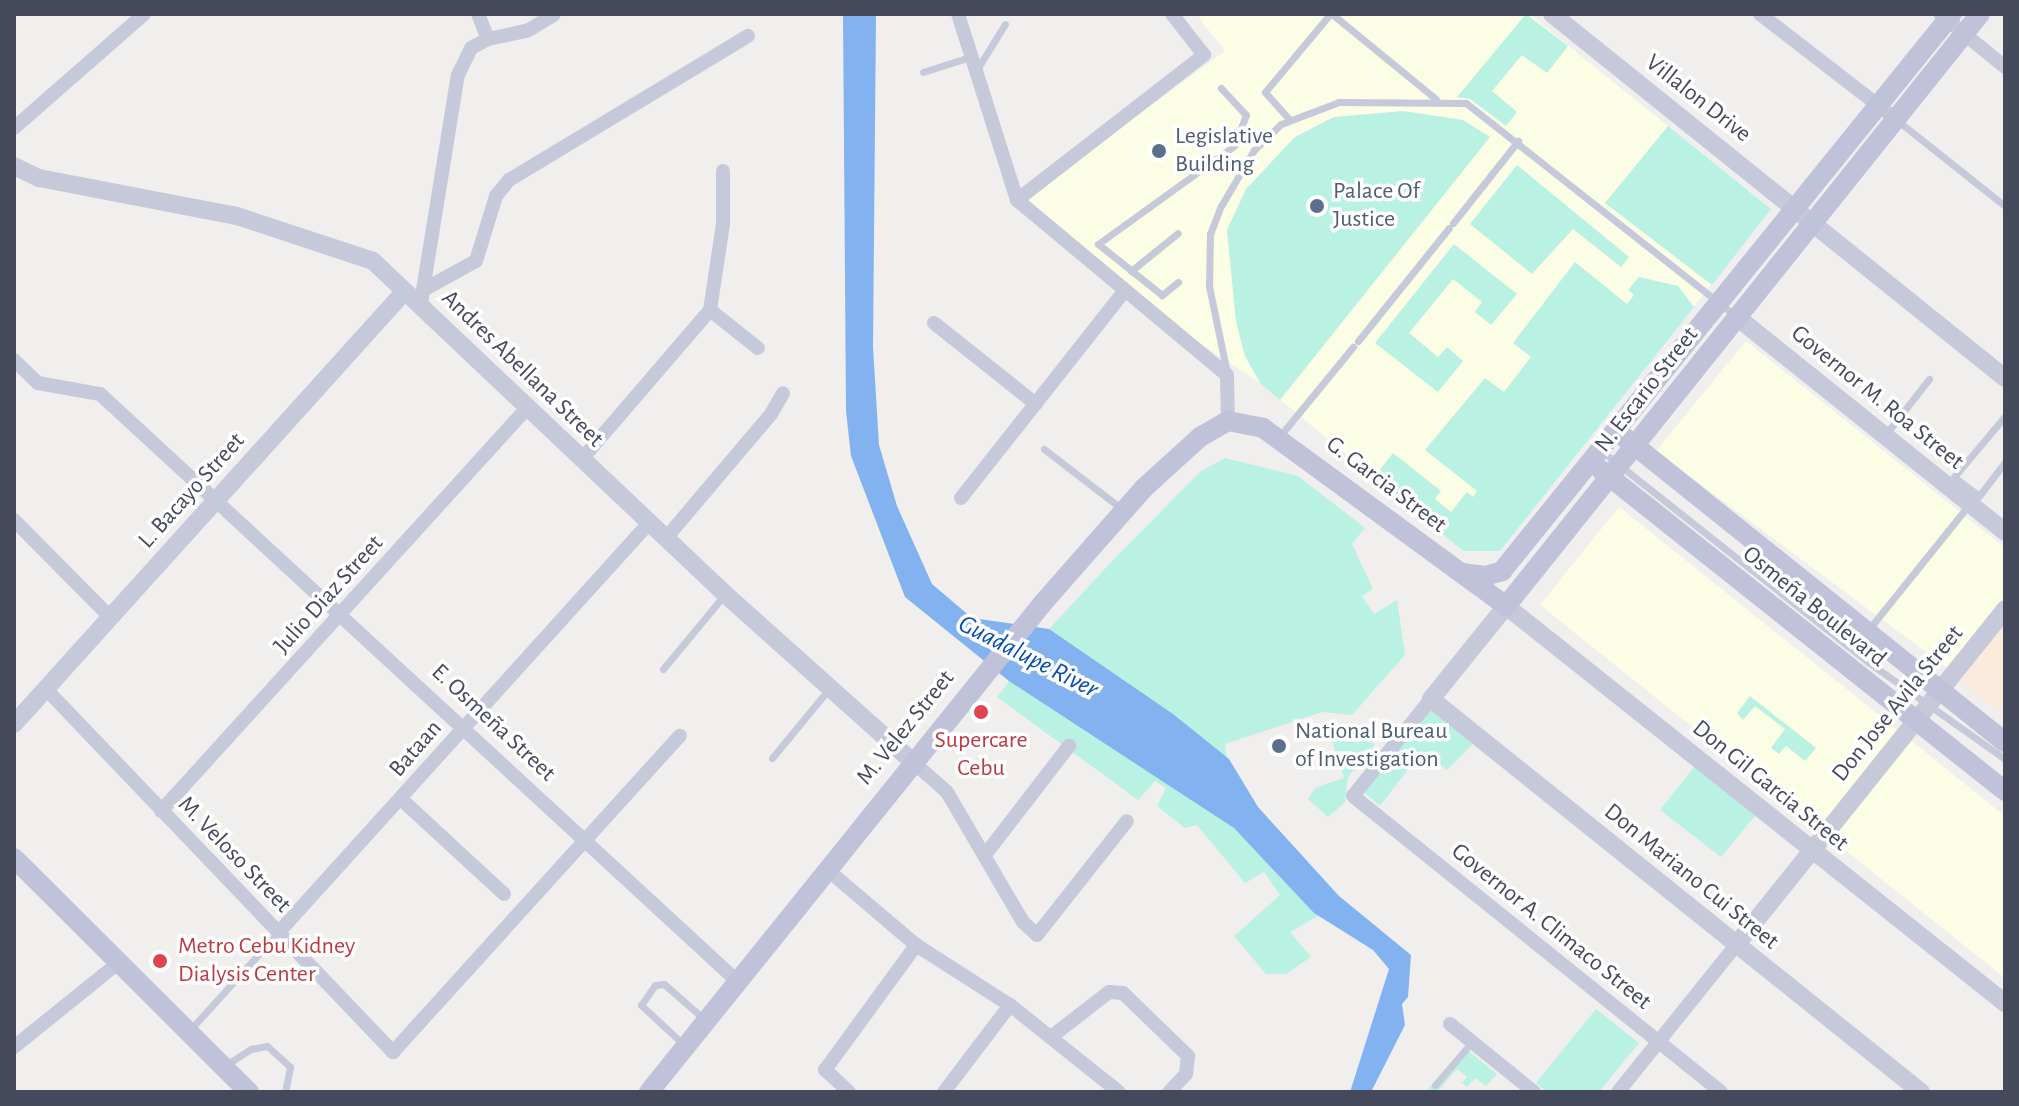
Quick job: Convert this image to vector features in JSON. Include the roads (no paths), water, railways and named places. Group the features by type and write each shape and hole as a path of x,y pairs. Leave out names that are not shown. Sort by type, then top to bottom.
{"main road":[{"name":"N. Escario Street","path":"1506,606 1980,14"},
{"name":"N. Escario Street","path":"1462,573 1485,576 1502,571 1878,106 1946,16"},
{"name":"G. Garcia Street","path":"1228,421 1263,428 1279,437 1506,606"},
{"name":"M. Velez Street","path":"649,1092 1042,604 1124,510 1200,437 1228,421"},
{"name":"Osmeña Boulevard","path":"1617,432 1869,629 1928,705 2005,791"},
{"name":"Osmeña Boulevard","path":"1596,457 1928,705 2005,742"},
{"path":"14,858 249,1092"}],"street":[{"path":"14,128 144,14"},
{"path":"478,14 488,39"},
{"path":"958,14 1017,200 1123,293 1227,375 1228,421"},
{"path":"1017,200 1204,55 1172,14"},
{"name":"Villalon Drive","path":"1552,14 2005,378"},
{"path":"1760,14 1896,119"},
{"path":"416,296 458,75 471,48 488,39 527,31 554,15"},
{"path":"1946,16 2005,67"},
{"path":"416,296 476,261 496,196 509,180 748,36"},
{"name":"Andres Abellana Street","path":"14,166 39,178 181,203 286,230 373,261 416,296 725,594 913,762"},
{"path":"582,459 710,310 723,224 723,171"},
{"path":"961,498 1123,293"},
{"name":"L. Bacayo Street","path":"14,724 216,501 416,296"},
{"path":"710,310 758,348"},
{"name":"Governor M. Roa Street","path":"1738,318 1970,499 2005,532"},
{"path":"934,323 1036,404"},
{"name":"E. Osmeña Street","path":"14,360 38,383 100,394 465,725 737,981"},
{"path":"666,538 771,414 783,393"},
{"name":"Julio Diaz Street","path":"161,811 528,407"},
{"path":"14,520 110,617"},
{"name":"Bataan","path":"278,933 650,522"},
{"name":"N. Escario Street","path":"1353,796 1506,606"},
{"name":"Don Gil Garcia Street","path":"1506,606 2005,1003"},
{"name":"Don Jose Avila Street","path":"1618,1092 2005,609"},
{"name":"M. Veloso Street","path":"45,688 393,1052 584,840"},
{"name":"Don Mariano Cui Street","path":"1431,699 1921,1092"},
{"path":"584,840 680,736"},
{"path":"985,855 1069,746"},
{"path":"913,762 947,792 1023,922 1037,935 1127,821"},
{"name":"Governor A. Climaco Street","path":"1353,796 1721,1092"},
{"path":"401,799 504,894"},
{"path":"829,871 916,945 1010,1005 1119,1092"},
{"path":"849,1092 825,1070 916,945"},
{"path":"14,1047 118,963"},
{"path":"1051,1037 1109,992 1123,993 1188,1056 1186,1074 1169,1092"},
{"path":"944,1092 1010,1005"},
{"path":"1450,1024 1534,1092"}],"lane":[{"path":"1289,119 1265,92 1331,14 1437,101"},
{"path":"975,73 1005,24"},
{"path":"923,72 970,57"},
{"path":"1178,282 1162,295 1098,244 1234,146 1246,115 1221,88"},
{"path":"1227,375 1209,286 1210,234 1254,150 1289,119 1339,102 1437,101"},
{"name":"Governor M. Roa Street","path":"1437,101 1466,103 1518,141 1738,318"},
{"path":"1896,119 2005,206"},
{"path":"1279,437 1518,141"},
{"path":"1234,146 1254,150"},
{"path":"1131,271 1178,233"},
{"path":"1885,435 1929,379"},
{"path":"1970,499 1954,477 2005,416"},
{"path":"1044,449 1124,510"},
{"path":"1869,629 1970,499 1979,496 2005,462"},
{"path":"663,669 725,594"},
{"path":"772,758 830,688"},
{"path":"1928,705 2005,759"},
{"path":"188,1032 278,933"},
{"path":"685,1046 643,1008 643,1000 655,985 664,984 706,1020"},
{"path":"1435,1085 1472,1042"},
{"path":"224,1066 251,1049 267,1046 290,1067 285,1092"}],"water":[{"name":"Guadalupe River","path":"843,14 876,14 873,347 879,445 897,506 932,584 972,618 1049,629 1173,714 1229,759 1258,807 1339,896 1411,955 1408,997 1402,1004 1405,1025 1371,1092 1350,1092 1389,969 1373,950 1314,913 1234,828 1009,681 905,597 851,456 846,411"}],"place":[{"name":"Legislative Building","path":"1159,151"},
{"name":"Palace Of Justice","path":"1317,206"},
{"name":"Supercare Cebu","path":"981,712"},
{"name":"National Bureau of Investigation","path":"1279,746"},
{"name":"Metro Cebu Kidney Dialysis Center","path":"160,961"}]}
